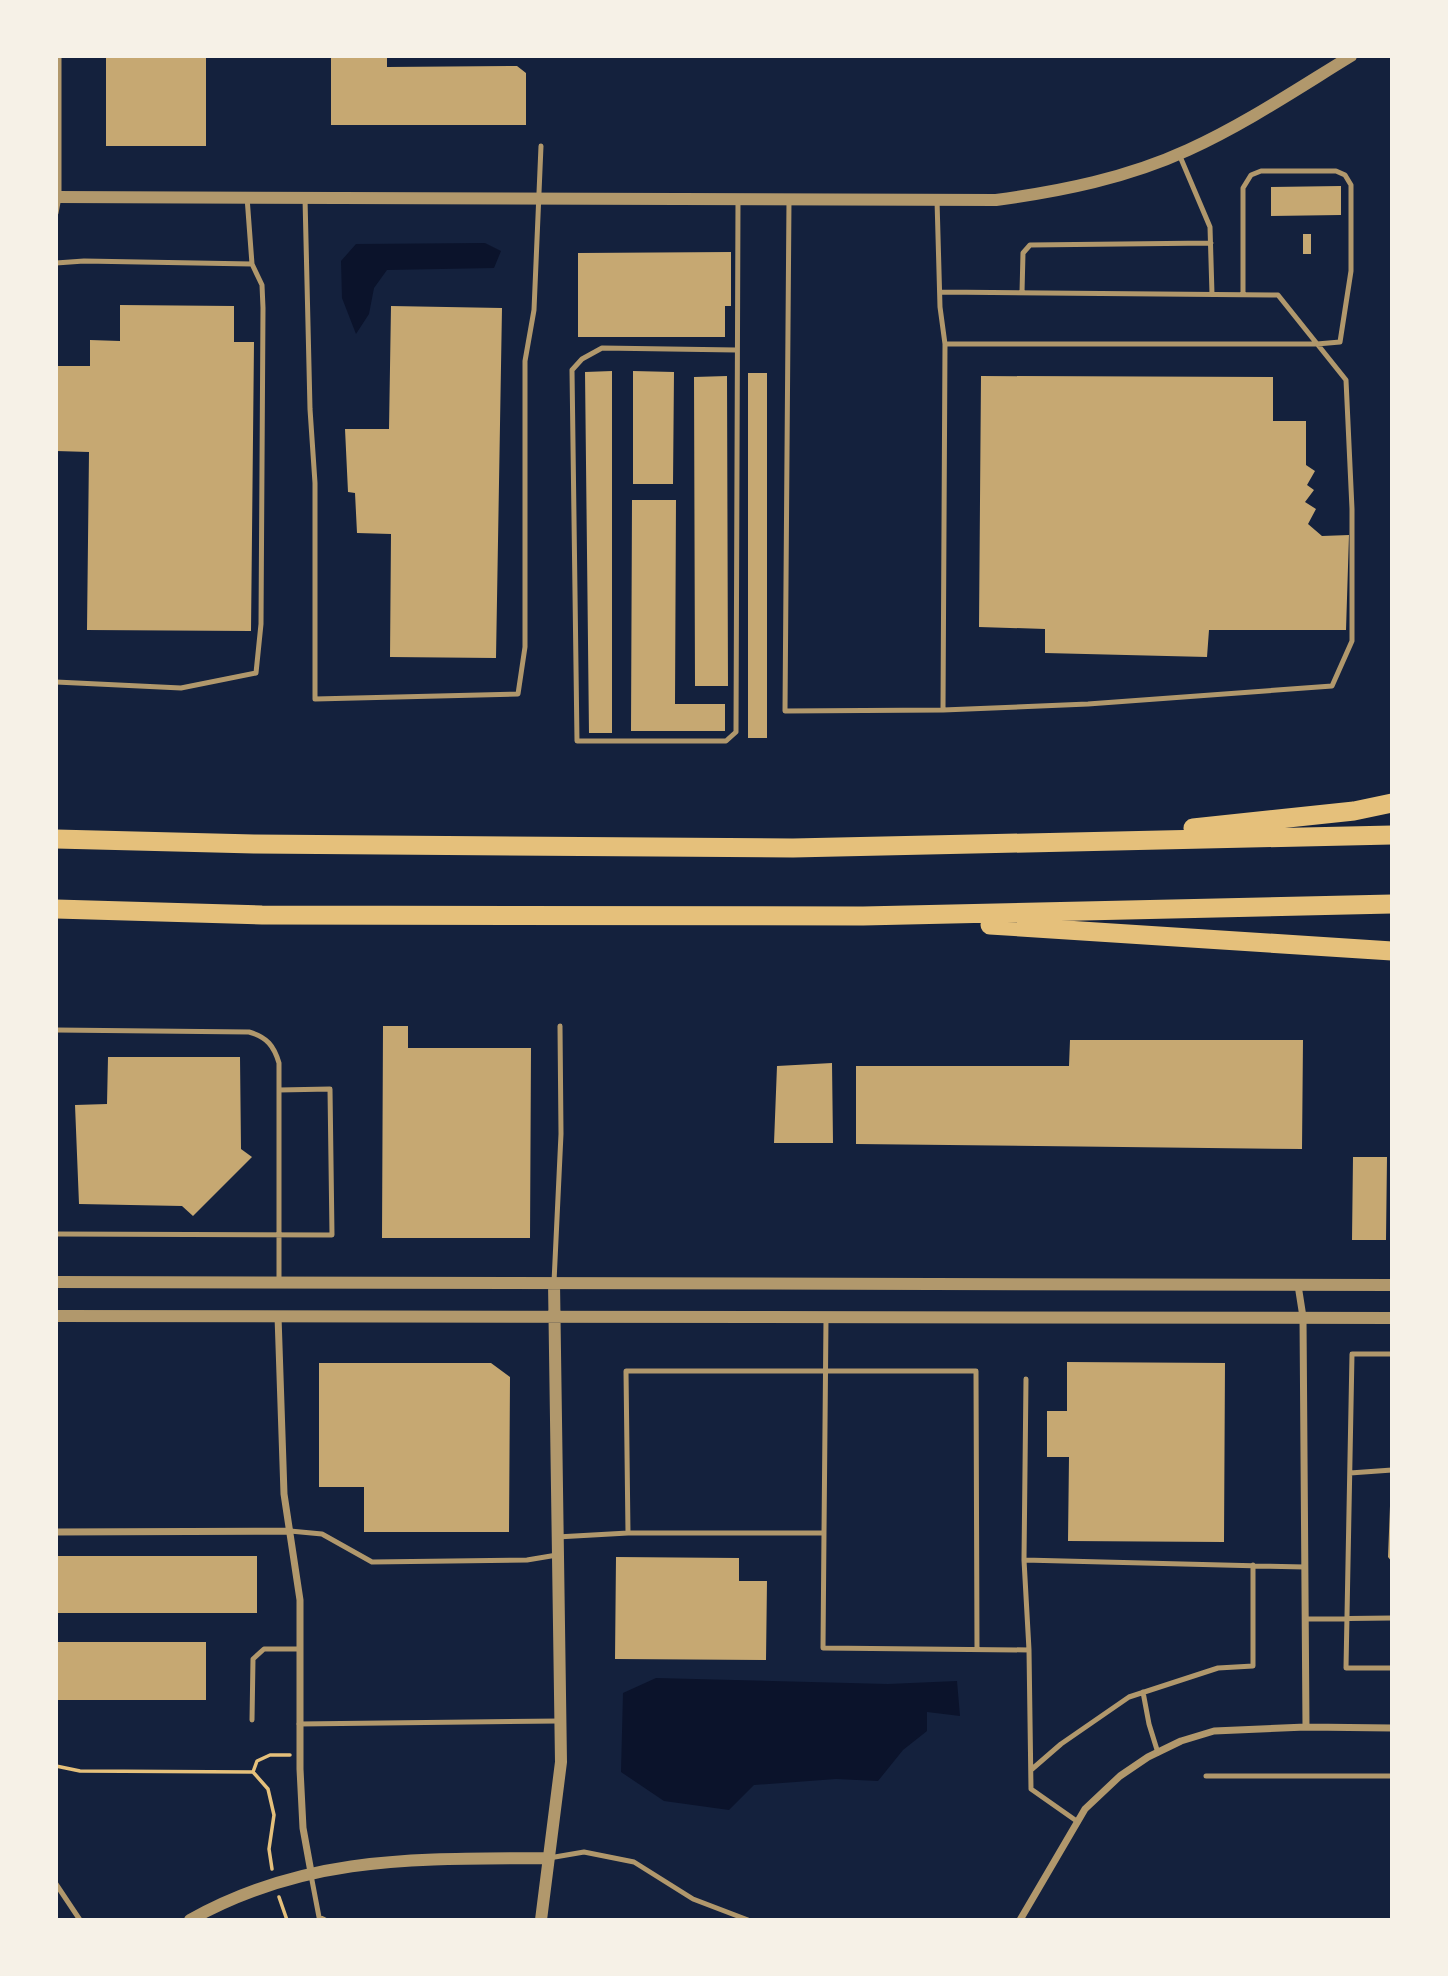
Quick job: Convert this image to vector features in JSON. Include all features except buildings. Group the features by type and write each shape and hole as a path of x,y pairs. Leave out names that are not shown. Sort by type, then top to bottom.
{"highway":[{"path":"1052,843 1354,811 1392,803"},
{"path":"56,839 254,844 793,848 1392,835"},
{"path":"56,909 262,915 863,916 1392,904"},
{"path":"863,916 1392,951"}],"street":[{"path":"57,197 996,200 1045,194 1093,183 1179,154 1236,125 1351,56"},
{"path":"56,1282 1392,1285"},
{"path":"541,1920 561,1762 554,1283"},
{"path":"1298,1285 1303,1317 1306,1727"},
{"path":"56,1316 1392,1318"},
{"path":"278,1316 284,1494 300,1600 299,1754 303,1828 311,1872"},
{"path":"56,1532 290,1531"},
{"path":"1020,1920 1085,1809 1120,1776 1158,1752 1181,1741 1214,1731 1306,1727 1392,1728"},
{"path":"190,1920 230,1900 311,1872 385,1861 550,1858"}],"lane":[{"path":"56,214 59,56"},
{"path":"305,198 310,409 315,483 315,699 518,694 525,647 525,361 534,310 541,146"},
{"path":"1179,154 1210,227 1212,294"},
{"path":"945,344 1340,342 1351,271 1351,185 1345,175 1336,172 1261,171 1251,175 1243,188 1243,294"},
{"path":"56,682 181,688 256,673 261,624 263,308 262,285 252,264 247,197"},
{"path":"736,350 602,348 582,359 572,370 577,741 726,741 736,732 738,199"},
{"path":"789,200 785,711 943,710 1088,705 1332,686 1352,641 1352,496 1346,380 1278,295 940,292"},
{"path":"937,200 940,292 945,344 943,710"},
{"path":"1022,293 1023,253 1030,245 1211,243"},
{"path":"56,263 84,261 252,264"},
{"path":"554,1283 561,1134 560,1027"},
{"path":"56,1030 249,1032 260,1035 275,1050 279,1063 279,1283"},
{"path":"56,1234 332,1235 330,1089 279,1090"},
{"path":"826,1317 822,1648 1029,1650"},
{"path":"1392,1354 1352,1354 1346,1668 1392,1668"},
{"path":"628,1534 626,1371 976,1371 977,1650"},
{"path":"1026,1379 1024,1560 1029,1650 1031,1789 1077,1822"},
{"path":"1350,1473 1392,1470"},
{"path":"290,1531 322,1534 372,1562 527,1560 557,1555"},
{"path":"557,1537 824,1533"},
{"path":"1024,1560 1305,1567"},
{"path":"1031,1770 1070,1738 1129,1697 1218,1668 1253,1666 1253,1565"},
{"path":"1305,1619 1392,1618"},
{"path":"252,1720 253,1659 264,1649 300,1649"},
{"path":"1143,1692 1158,1752"},
{"path":"299,1724 560,1721"},
{"path":"1206,1776 1392,1776"},
{"path":"550,1858 584,1852 635,1862 693,1899 748,1920"},
{"path":"311,1872 319,1917 325,1920"},
{"path":"56,1884 80,1920"}],"path":[{"path":"253,1772 257,1761 270,1755 299,1754"},
{"path":"56,1766 80,1771 253,1772 268,1789 274,1815 269,1849 275,1883 287,1920"}],"water":[{"path":"485,243 501,251 494,268 387,270 374,288 369,314 356,334 342,298 341,261 356,244"},
{"path":"656,1678 888,1684 957,1681 960,1716 927,1712 927,1731 903,1750 878,1781 836,1779 754,1785 729,1810 664,1801 621,1772 623,1693"}]}
